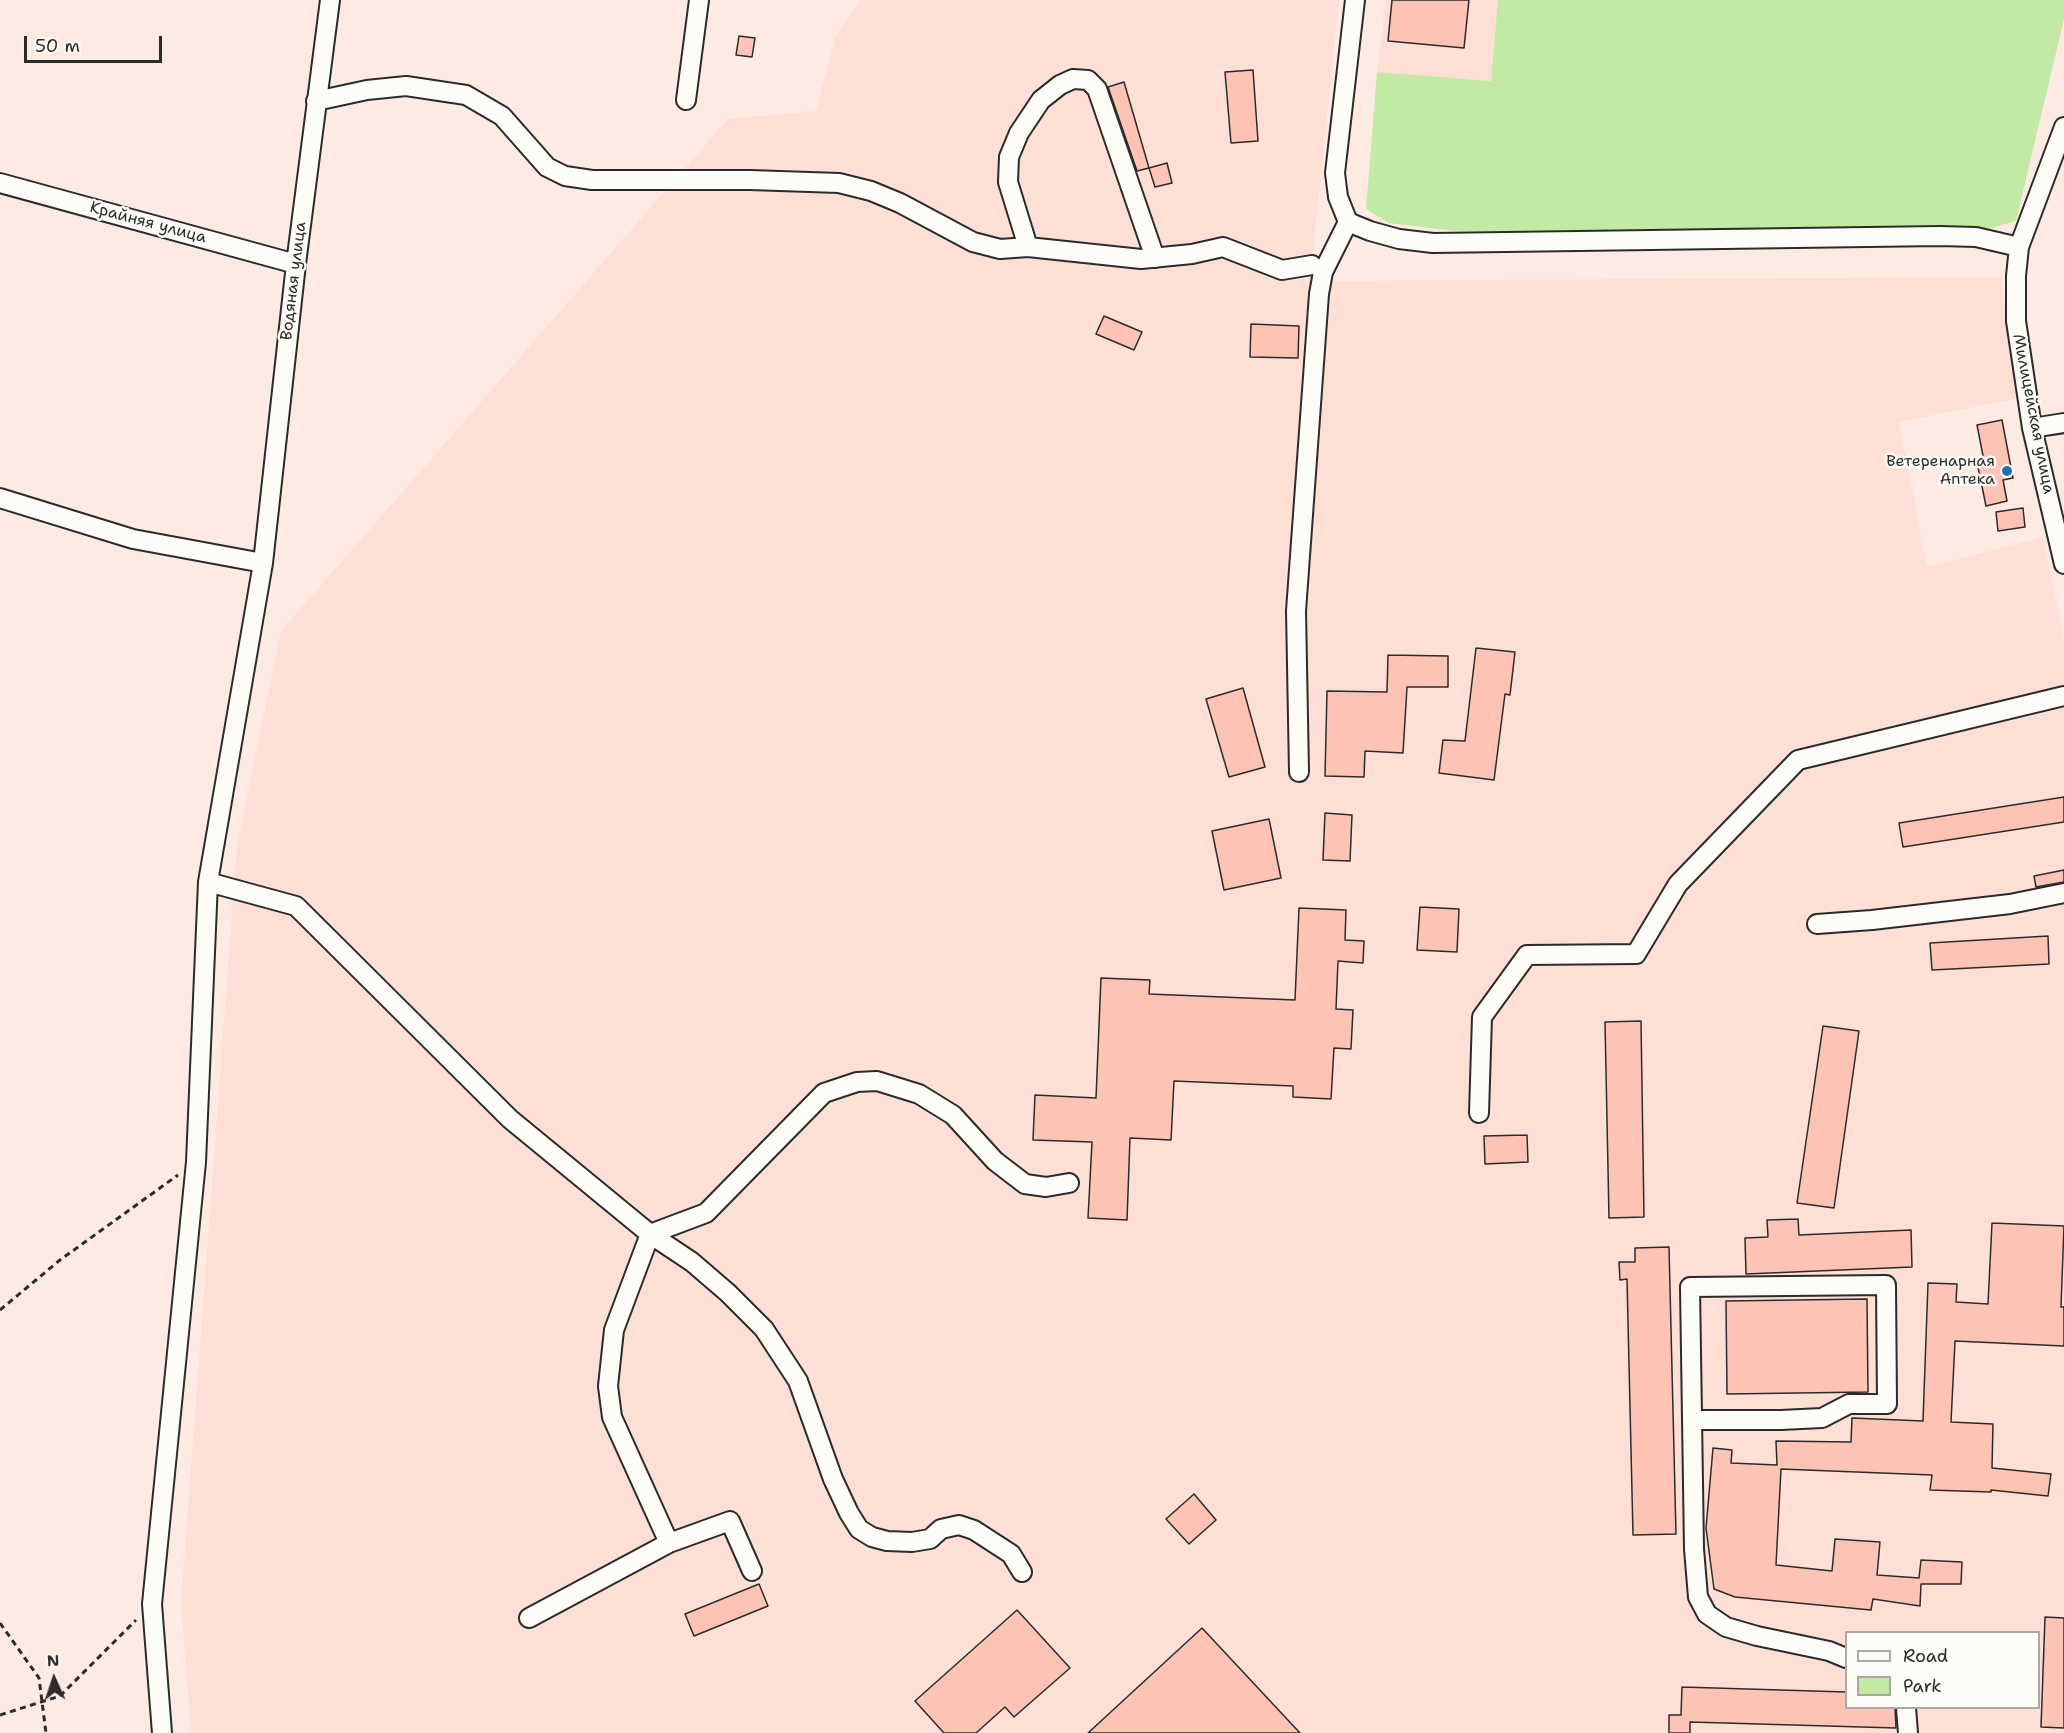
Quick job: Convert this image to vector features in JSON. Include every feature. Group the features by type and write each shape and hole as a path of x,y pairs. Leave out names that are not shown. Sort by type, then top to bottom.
{"street":[{"name":"Водяная улица","path":"162,1733 152,1604 196,1162 208,882 263,563 296,264 330,0"},
{"path":"687,100 699,0"},
{"path":"1355,0 1335,173 1338,196 1348,222 1370,231 1399,239 1433,243 1940,236 1976,237 2019,247"},
{"path":"1028,247 1008,182 1009,157 1019,133 1041,100 1060,85 1073,79 1088,80 1097,89 1155,258"},
{"path":"316,101 367,90 406,86 466,95 502,116 547,167 566,176 592,180 750,180 839,183 871,191 900,203 974,242 1000,249 1028,247 1141,259 1192,254 1223,247 1282,270 1312,265"},
{"name":"Милицейская улица","path":"2064,127 2019,247 2016,276 2016,321 2032,428 2064,564"},
{"name":"Крайняя улица","path":"0,183 296,264"},
{"path":"1299,772 1296,611 1319,294 1323,272 1348,222"},
{"path":"2032,428 2064,423"},
{"path":"0,498 133,539 263,563"},
{"path":"1479,1113 1482,1017 1527,955 1636,954 1678,884 1798,760 2064,696"},
{"path":"208,882 296,906 510,1119 650,1234 692,1262 728,1293 764,1329 798,1381 833,1479 859,1529 872,1537 887,1541 912,1542 930,1539 941,1529 959,1525 974,1530 1011,1554 1022,1572"},
{"path":"1817,924 2010,904 2064,893"},
{"path":"669,1543 612,1416 608,1386 614,1330 650,1234 706,1213 824,1093 857,1082 877,1081 919,1094 953,1115 995,1161 1025,1184 1046,1187 1069,1183"},
{"path":"1693,1420 1822,1418 1849,1404 1887,1404 1886,1285 1690,1287 1696,1576 1698,1597 1707,1614 1726,1627 1829,1651 1845,1658"},
{"path":"529,1618 669,1543 730,1521 752,1570"},
{"path":"1906,1709 1908,1733"}],"path":[{"path":"0,1310 60,1260 196,1162"},
{"path":"0,1715 60,1696 152,1604"},
{"path":"0,1623 39,1678 46,1733"}],"shaded area":[{"path":"861,0 1339,0 1310,281 2001,277 2019,398 1899,422 1927,567 2043,537 2064,638 2064,1733 191,1733 181,1603 237,845 281,631 728,119 816,111 836,35"},
{"path":"1386,0 1498,0 1491,81 1377,72"}],"green space":[{"path":"1498,0 2064,0 2064,19 2016,221 1982,231 1455,231 1388,223 1366,209 1377,72 1491,81"}],"building":[{"path":"1392,0 1469,0 1464,48 1388,41"},
{"path":"739,36 755,38 752,57 736,55"},
{"path":"1253,70 1258,141 1231,143 1225,72"},
{"path":"1124,82 1149,168 1137,171 1108,87"},
{"path":"1167,163 1172,183 1155,187 1149,168"},
{"path":"1104,316 1142,332 1134,350 1096,334"},
{"path":"1251,324 1299,326 1298,358 1250,357"},
{"path":"2002,420 2013,478 2003,480 2007,501 1986,506 1978,467 1985,466 1977,425"},
{"path":"2023,508 2025,527 1998,531 1996,512"},
{"path":"1476,648 1515,652 1510,695 1505,694 1494,780 1439,773 1443,740 1465,741"},
{"path":"1388,655 1448,656 1448,687 1407,687 1403,753 1365,751 1364,777 1325,776 1327,691 1387,692"},
{"path":"1243,688 1265,767 1229,777 1206,699"},
{"path":"2064,797 2064,822 1903,847 1899,823"},
{"path":"1325,813 1352,815 1350,861 1323,860"},
{"path":"1269,819 1281,878 1224,890 1212,831"},
{"path":"2064,870 2064,882 2036,887 2034,876"},
{"path":"1420,907 1459,909 1457,952 1417,950"},
{"path":"1299,908 1346,910 1345,940 1364,941 1363,963 1338,961 1336,1009 1353,1010 1351,1049 1334,1048 1331,1099 1293,1097 1293,1086 1174,1081 1171,1140 1130,1138 1127,1220 1088,1218 1092,1142 1033,1140 1035,1095 1096,1098 1101,978 1150,980 1149,994 1295,1000"},
{"path":"2048,936 2049,964 1932,970 1930,943"},
{"path":"1641,1021 1644,1217 1609,1218 1605,1022"},
{"path":"1823,1026 1859,1031 1834,1208 1797,1203"},
{"path":"1527,1135 1528,1162 1485,1164 1484,1136"},
{"path":"1798,1219 1799,1235 1911,1230 1912,1267 1746,1274 1745,1238 1768,1237 1767,1220"},
{"path":"1992,1223 2064,1226 2061,1307 2064,1307 2064,1346 1955,1341 1951,1422 1993,1424 1992,1468 2051,1474 2048,1496 1991,1490 1991,1492 1930,1490 1932,1475 1781,1469 1776,1565 1832,1571 1835,1539 1880,1542 1877,1575 1919,1578 1921,1560 1962,1562 1961,1584 1921,1584 1920,1606 1873,1599 1871,1610 1735,1597 1714,1589 1706,1528 1713,1448 1732,1450 1731,1463 1777,1465 1776,1441 1851,1442 1852,1418 1923,1421 1928,1283 1957,1284 1956,1302 1988,1304"},
{"path":"1669,1247 1676,1534 1633,1535 1627,1279 1620,1280 1619,1262 1635,1262 1635,1248"},
{"path":"1867,1299 1868,1392 1727,1394 1726,1301"},
{"path":"1194,1494 1216,1520 1189,1544 1166,1519"},
{"path":"759,1584 768,1606 694,1636 685,1614"},
{"path":"1017,1610 1070,1668 1014,1717 1005,1707 976,1733 944,1733 915,1701"},
{"path":"2045,1617 2064,1618 2064,1728 2041,1727"},
{"path":"1202,1628 1300,1733 1088,1733"},
{"path":"1682,1687 1845,1692 1845,1709 1895,1709 1896,1728 1690,1722 1690,1733 1669,1733 1669,1715 1681,1715"}],"place":[{"name":"Ветеренарная Аптека","path":"2007,471"}]}
